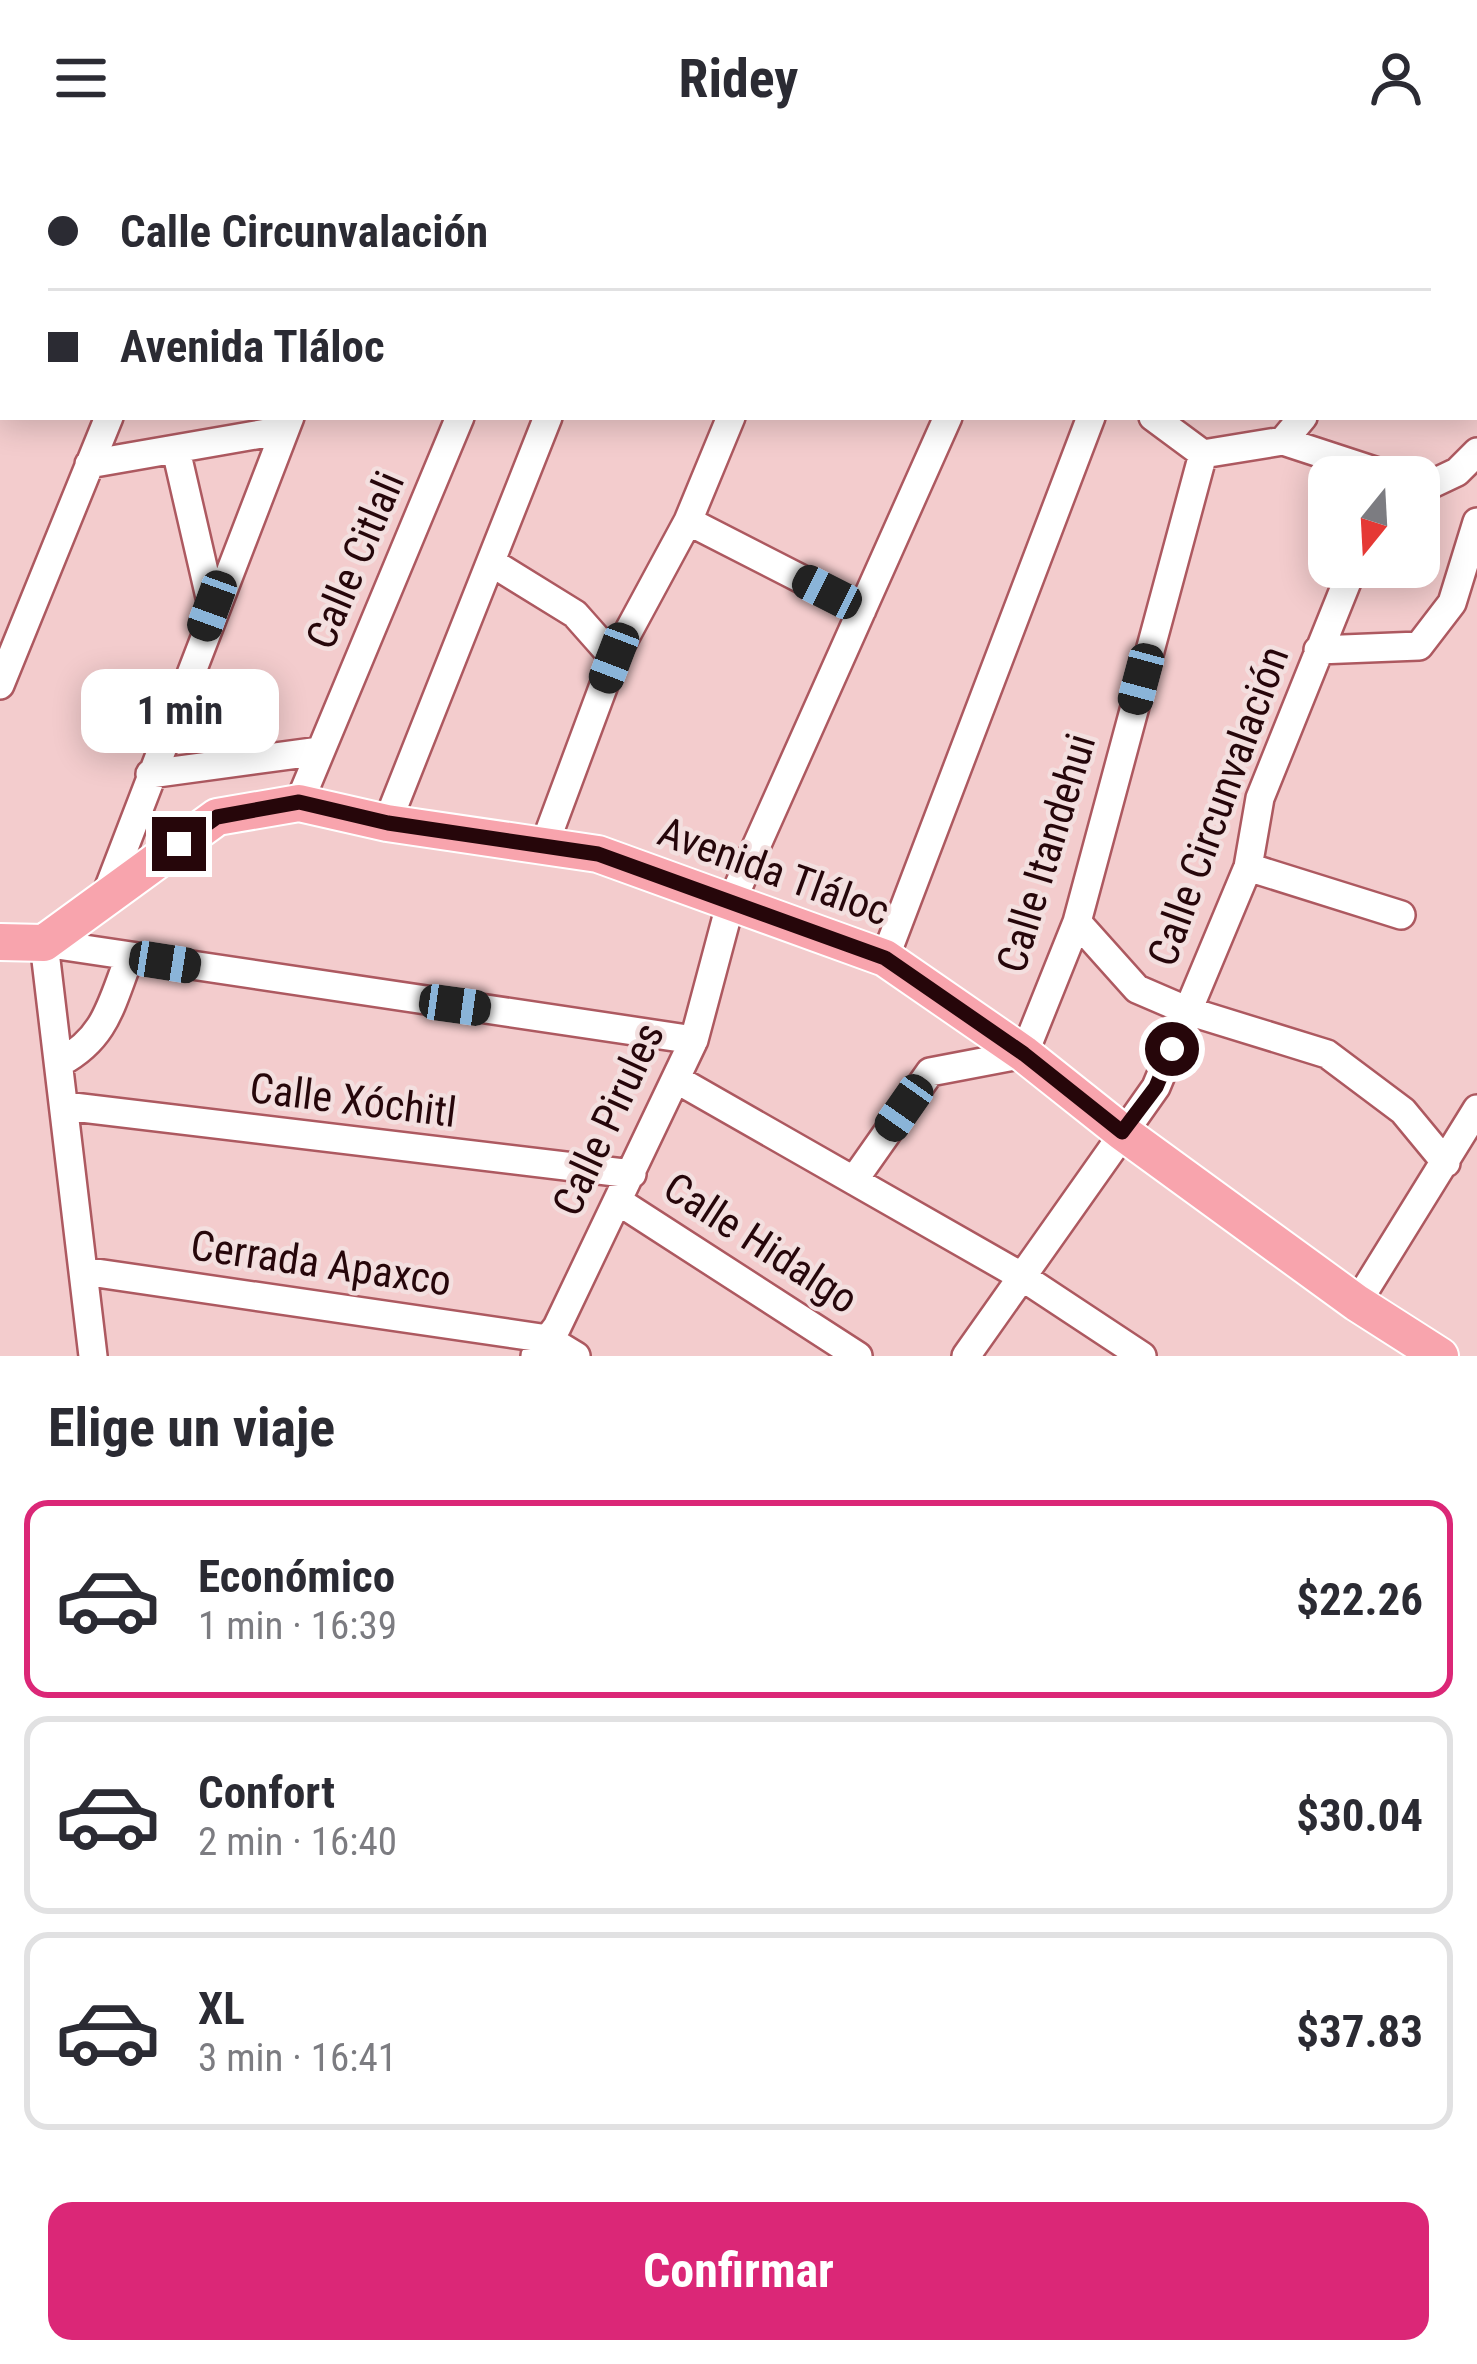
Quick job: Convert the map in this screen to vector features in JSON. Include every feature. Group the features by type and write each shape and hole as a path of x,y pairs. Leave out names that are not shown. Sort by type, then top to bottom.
{"main road":[{"name":"Avenida Tláloc","path":"44,944 217,817 299,802 388,823 598,854 885,958 1024,1054 1122,1132 1357,1303 1440,1356"},
{"path":"0,942 44,944"}],"street":[{"path":"0,685 108,420"},
{"name":"Calle Citlali","path":"299,802 459,420"},
{"path":"388,823 449,657 494,564 547,420"},
{"path":"544,846 614,658 688,520 730,420"},
{"name":"Calle Pirules","path":"542,1347 632,1174 694,1040 730,904 947,420"},
{"path":"885,958 1090,420"},
{"path":"1158,420 1204,454 1283,441 1329,456"},
{"path":"1283,441 1300,420"},
{"path":"89,464 287,424"},
{"path":"104,900 212,606 287,424"},
{"path":"176,450 212,606"},
{"path":"1440,479 1456,472 1477,452"},
{"name":"Calle Itandehui","path":"1024,1054 1077,922 1204,454"},
{"path":"688,520 862,610"},
{"path":"1318,650 1419,646 1452,603 1477,521"},
{"path":"494,564 575,614 614,658"},
{"name":"Calle Circunvalación","path":"966,1356 1156,1087 1248,867 1260,798 1344,588"},
{"path":"150,774 320,751"},
{"path":"1248,867 1401,916"},
{"path":"1077,922 1137,989 1188,1011 1327,1054 1402,1111 1446,1163"},
{"path":"93,1356 44,944 694,1040"},
{"path":"61,1063 89,1046 100,1032 130,956"},
{"path":"854,1180 930,1072 1024,1054"},
{"path":"676,1078 1021,1276 1142,1356"},
{"name":"Calle Xóchitl","path":"65,1106 632,1174"},
{"path":"1357,1303 1477,1109"},
{"name":"Calle Hidalgo","path":"618,1201 858,1356"},
{"name":"Cerrada Apaxco","path":"83,1271 542,1347"},
{"path":"542,1347 576,1356"}],"route":[{"path":"179,844 217,817 299,802 388,823 598,854 885,958 1024,1054 1122,1132 1156,1087 1172,1049"}]}
